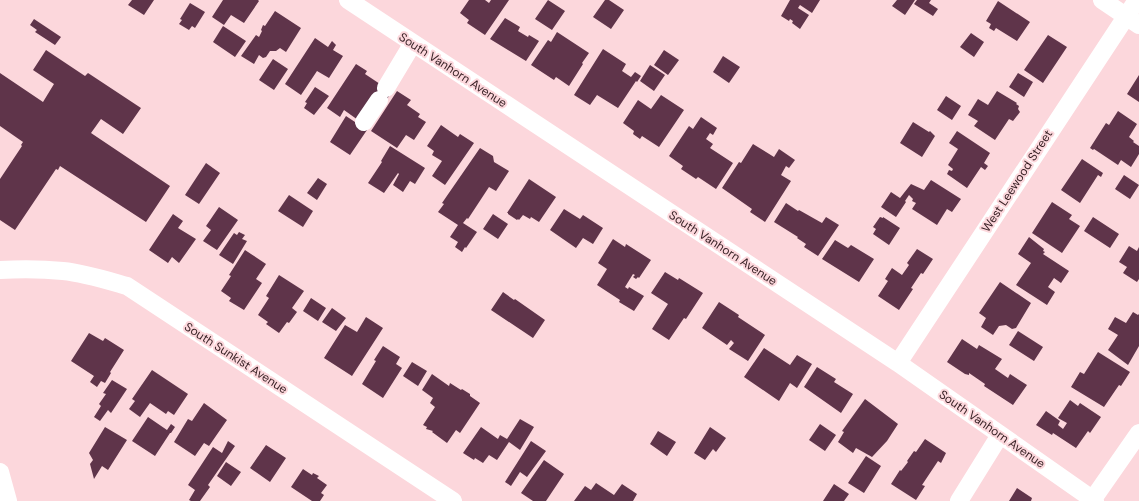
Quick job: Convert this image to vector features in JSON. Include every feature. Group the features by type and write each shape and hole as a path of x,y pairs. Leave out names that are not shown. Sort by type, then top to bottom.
{"street":[{"name":"South Vanhorn Avenue","path":"348,0 898,363 1094,500"},
{"path":"1102,0 1133,20"},
{"name":"West Leewood Street","path":"898,363 1133,20 1137,0"},
{"path":"364,122 383,94 412,43"},
{"name":"South Sunkist Avenue","path":"0,270 32,269 64,271 95,277 127,286 453,501"},
{"path":"1094,500 1139,432"},
{"path":"959,501 1000,435"},
{"path":"0,472 8,501"}],"building":[{"path":"132,0 154,0 144,15 128,5"},
{"path":"223,0 259,1 244,23 231,15 224,25 212,17"},
{"path":"469,0 485,0 489,3 491,0 509,0 485,35 467,23 469,20 460,13"},
{"path":"548,0 565,11 552,30 535,19"},
{"path":"605,0 609,0 624,10 611,29 593,17"},
{"path":"790,0 820,0 812,13 800,5 798,8 809,15 800,29 792,23 793,21 790,19 789,21 781,16"},
{"path":"897,0 915,0 905,15 892,6"},
{"path":"917,0 931,0 929,3 938,9 933,16 914,4"},
{"path":"998,1 1030,22 1017,41 996,28 994,31 989,28 991,24 986,21"},
{"path":"190,3 205,12 195,28 192,26 189,30 179,24 182,20 180,19"},
{"path":"275,11 301,28 286,52 280,48 276,51 270,51 266,57 263,58 259,55 254,64 241,56 256,35 259,37 263,25 265,26"},
{"path":"505,18 520,27 518,31 539,41 526,61 490,39"},
{"path":"34,19 61,37 55,45 35,32 37,30 30,25"},
{"path":"223,26 246,41 235,57 213,42"},
{"path":"557,32 589,53 569,86 556,77 554,80 531,65 548,40 551,42"},
{"path":"971,33 984,42 974,57 960,47"},
{"path":"1048,35 1067,47 1043,83 1024,70"},
{"path":"315,38 328,47 332,41 336,45 333,50 343,56 329,78 317,71 301,95 285,84"},
{"path":"603,49 626,64 622,71 631,77 635,72 641,76 618,108 597,95 590,105 574,95"},
{"path":"46,50 85,76 88,73 141,108 123,134 101,119 91,133 170,186 146,222 60,166 58,170 56,169 15,230 0,220 0,179 22,146 21,145 23,142 0,126 0,73 43,102 54,84 33,70"},
{"path":"664,50 679,60 668,75 654,65"},
{"path":"723,56 740,67 729,83 713,72"},
{"path":"273,59 288,69 274,90 259,80"},
{"path":"356,64 367,71 365,74 392,92 384,103 358,120 344,110 340,117 327,108"},
{"path":"650,65 665,75 654,91 640,81"},
{"path":"1018,73 1033,82 1024,97 1009,87"},
{"path":"1139,75 1139,102 1127,94"},
{"path":"315,87 329,96 314,115 304,108 307,103 305,102"},
{"path":"397,91 411,100 407,105 420,114 418,117 426,122 414,140 406,135 397,148 371,131"},
{"path":"997,91 1017,103 1016,104 1019,106 1018,109 1020,112 1013,121 1009,119 995,140 974,126 978,121 968,115 978,99 988,105"},
{"path":"661,95 684,110 659,147 642,136 640,139 633,134 634,131 623,123 638,100 651,109"},
{"path":"946,96 961,106 952,120 937,110"},
{"path":"1118,111 1137,124 1129,137 1139,146 1139,154 1131,167 1121,160 1118,165 1094,149 1093,150 1090,148 1106,123 1109,125"},
{"path":"346,116 367,130 350,155 330,142"},
{"path":"701,117 717,128 713,135 710,133 706,139 713,144 710,148 733,163 716,189 698,177 696,179 681,169 683,166 669,156 689,126 693,129"},
{"path":"913,122 929,132 930,131 935,136 922,157 900,143"},
{"path":"441,125 458,137 460,134 474,143 445,185 432,176 442,161 432,155 434,151 427,146"},
{"path":"957,131 990,153 984,163 988,166 985,170 981,167 967,188 947,174 949,170 952,171 953,169 948,165 958,149 949,143"},
{"path":"753,144 774,157 779,149 795,160 789,168 786,166 781,175 791,181 765,222 750,212 752,209 722,188"},
{"path":"390,146 425,168 415,184 410,181 403,192 393,185 399,174 398,173 384,193 368,183 382,162 381,161"},
{"path":"480,148 493,156 494,162 509,171 496,191 489,187 468,219 467,218 463,223 477,232 462,252 455,247 458,242 450,237 458,225 438,212 444,204 442,203"},
{"path":"1082,159 1103,173 1101,177 1098,175 1080,203 1061,190"},
{"path":"206,163 220,173 199,204 185,195"},
{"path":"1124,175 1139,185 1130,199 1115,189"},
{"path":"318,178 327,184 317,200 307,193"},
{"path":"529,179 556,197 539,222 531,217 530,219 523,215 519,220 517,220 507,213"},
{"path":"931,180 961,199 952,212 947,209 937,225 912,209 916,203 912,201 913,199 909,195 896,217 881,207 891,192 900,198 911,184 924,190"},
{"path":"289,195 313,211 303,227 278,211"},
{"path":"1052,202 1072,215 1069,219 1080,226 1062,253 1032,233"},
{"path":"786,203 822,223 826,217 839,225 818,256 804,247 806,244 797,238 798,237 774,222"},
{"path":"219,207 238,220 217,250 203,241 211,230 206,226"},
{"path":"564,209 580,219 583,215 603,228 593,244 583,238 576,248 550,230"},
{"path":"173,214 183,221 178,228 196,239 179,263 172,257 168,263 149,250"},
{"path":"493,214 508,224 498,239 483,229"},
{"path":"880,217 883,217 900,228 889,245 873,234 876,229 873,227"},
{"path":"1093,217 1119,234 1110,248 1084,231"},
{"path":"239,232 245,235 242,239 247,241 233,264 219,255 234,233 237,235"},
{"path":"1029,237 1044,249 1043,251 1045,252 1043,254 1069,271 1061,283 1054,278 1048,287 1055,292 1047,305 1016,285 1031,263 1018,254"},
{"path":"613,239 625,247 626,244 651,260 639,278 638,277 636,279 633,277 635,275 633,274 625,287 628,289 629,287 644,296 634,311 619,302 620,300 597,285 607,269 598,263"},
{"path":"835,240 848,248 851,245 874,259 859,282 822,259"},
{"path":"1129,246 1137,251 1139,247 1139,279 1137,282 1123,273 1127,267 1119,262"},
{"path":"917,249 933,259 911,288 913,289 899,310 878,296 888,281 885,279 892,268 902,275 909,265 907,263"},
{"path":"245,250 266,264 256,279 262,283 244,310 229,301 231,298 221,291"},
{"path":"665,272 678,280 679,278 703,293 686,319 684,318 669,340 652,329 668,304 651,293"},
{"path":"279,275 304,291 292,308 297,312 279,333 266,324 268,322 258,315 269,298 266,296"},
{"path":"1000,282 1031,303 1016,328 1012,329 1006,325 999,326 993,335 981,327 986,318 979,313"},
{"path":"503,292 545,320 533,338 491,310"},
{"path":"311,298 326,308 318,321 303,311"},
{"path":"719,302 765,335 748,361 729,349 734,343 731,340 727,345 702,328"},
{"path":"332,308 346,318 336,331 322,322"},
{"path":"1133,312 1138,315 1139,314 1139,346 1128,365 1108,350 1118,335 1108,329 1115,317 1126,323"},
{"path":"366,317 383,328 352,376 324,358 345,325 357,332"},
{"path":"1018,331 1043,347 1034,361 1009,345"},
{"path":"89,333 103,341 105,338 124,350 105,383 101,381 97,387 90,382 94,376 71,361"},
{"path":"962,339 977,349 979,345 1002,359 995,369 1008,378 1010,374 1027,385 1013,405 984,386 985,384 969,373 969,375 965,374 947,362"},
{"path":"383,346 400,357 396,364 402,368 383,398 362,384"},
{"path":"764,348 790,365 797,355 812,364 797,388 790,383 779,401 744,377"},
{"path":"1098,352 1130,372 1104,407 1071,387 1080,372 1084,374"},
{"path":"412,362 427,371 418,386 403,376"},
{"path":"817,367 836,379 834,382 853,394 841,413 804,387"},
{"path":"152,370 188,394 174,415 168,411 166,414 150,403 140,417 129,409 135,401 132,399"},
{"path":"432,374 449,386 450,383 461,390 462,389 480,403 460,433 456,430 447,443 432,432 433,431 426,429 427,427 423,425 435,407 430,403 433,398 422,390"},
{"path":"112,380 127,389 111,413 108,410 100,421 94,417 101,406 99,404 106,394 103,393"},
{"path":"865,399 898,424 887,441 872,457 856,448 853,453 838,442 844,432 842,431"},
{"path":"1070,400 1078,406 1080,403 1101,417 1090,433 1088,431 1076,448 1053,433 1052,435 1036,425 1046,411 1060,421 1058,425 1063,429 1067,423 1058,418"},
{"path":"204,403 227,420 209,446 204,443 195,456 174,442 188,419 192,421"},
{"path":"148,417 167,430 171,424 175,427 155,456 132,441"},
{"path":"520,419 534,427 520,450 509,442 497,460 489,455 483,463 475,458 474,460 463,453 481,427 498,439 500,435 507,439"},
{"path":"820,424 836,435 825,451 809,440"},
{"path":"105,427 127,440 108,470 102,466 94,479 90,464 93,460 89,453"},
{"path":"710,427 726,438 716,452 713,449 705,460 694,453"},
{"path":"658,431 676,442 667,456 650,444"},
{"path":"925,439 946,453 941,463 938,461 922,485 925,486 916,500 891,484 900,470 901,471 908,462 907,461 914,451 916,452"},
{"path":"228,441 235,446 208,485 210,487 200,501 189,500 195,490 188,485 213,447 222,453"},
{"path":"531,441 546,451 527,477 520,472 511,486 505,482"},
{"path":"266,445 286,458 270,482 250,468"},
{"path":"866,456 881,466 864,493 848,483"},
{"path":"544,460 564,474 546,501 533,501 521,493"},
{"path":"226,462 241,472 231,486 217,476"},
{"path":"303,469 312,475 313,473 319,476 317,478 327,485 321,493 324,495 320,501 312,501 291,487"},
{"path":"596,483 614,495 622,484 637,494 633,501 574,501 585,486 591,490"},
{"path":"834,484 849,494 844,501 823,501"},
{"path":"1017,488 1032,498 1031,501 1009,501"}]}
